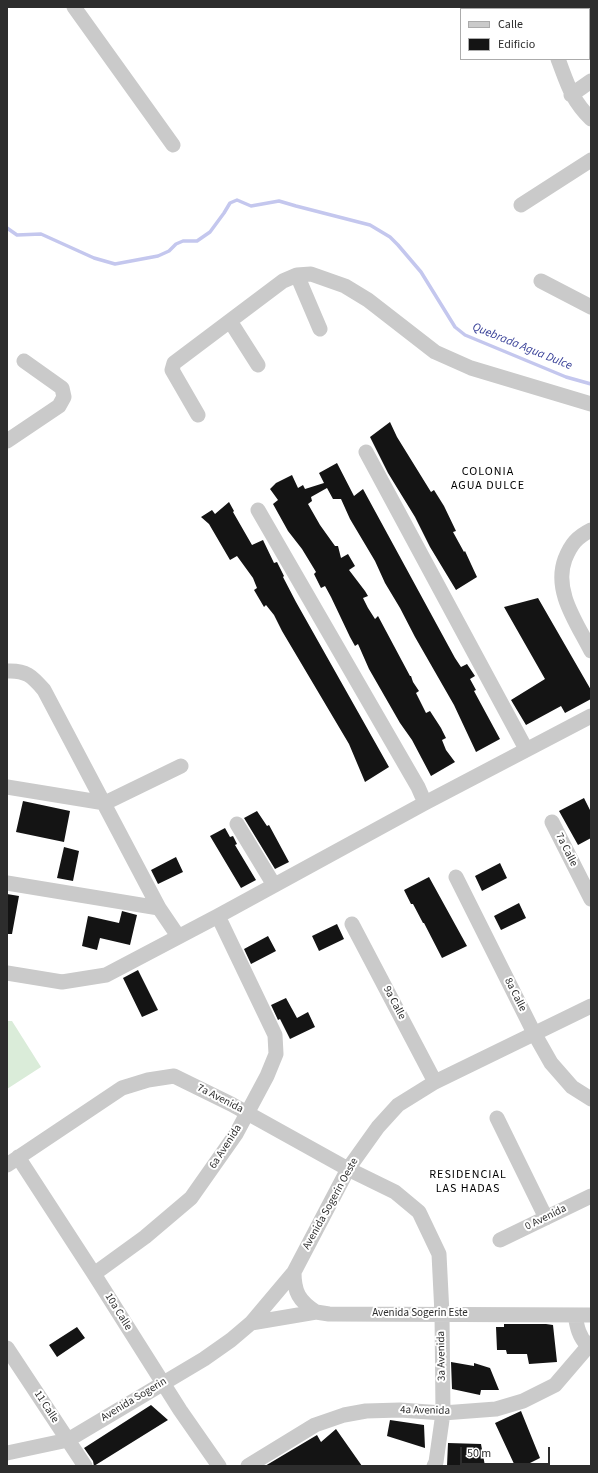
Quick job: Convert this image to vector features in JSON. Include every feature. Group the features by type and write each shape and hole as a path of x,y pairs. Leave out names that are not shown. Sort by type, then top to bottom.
{"street":[{"path":"74,7 173,145"},
{"path":"558,60 571,94 580,108 591,119"},
{"path":"571,94 591,81"},
{"path":"521,205 591,160"},
{"path":"198,415 172,370 174,363 283,281 297,275 311,274 345,286 368,300 434,352 471,368 591,404"},
{"path":"297,275 320,329"},
{"path":"541,281 591,307"},
{"path":"230,321 258,365"},
{"path":"7,441 59,406 64,397 62,388 24,361"},
{"path":"366,452 526,749"},
{"path":"258,510 414,780 425,803"},
{"path":"591,530 580,536 570,548 561,569 562,590 567,604 591,651"},
{"path":"7,671 16,670 33,677 44,690 160,908 178,936"},
{"path":"7,973 62,982 106,975 526,749 591,716"},
{"path":"7,787 105,803 181,766"},
{"name":"7a Calle","path":"552,822 591,899"},
{"path":"236,824 274,885"},
{"name":"8a Calle","path":"456,877 534,1034 551,1063 572,1086 591,1099"},
{"path":"7,882 160,908"},
{"name":"6a Avenida","path":"94,1274 145,1237 191,1198 236,1134 267,1076 276,1054 275,1035 218,916"},
{"name":"9a Calle","path":"352,924 435,1082"},
{"name":"Avenida Sogerin Oeste","path":"250,1323 294,1272 348,1170 378,1127 398,1105 435,1082 591,1006"},
{"name":"7a Avenida","path":"13,1161 122,1088 148,1080 174,1076 231,1104 348,1170 395,1192 419,1212 425,1224"},
{"path":"497,1118 546,1218"},
{"name":"10a Calle","path":"13,1161 94,1274 163,1383 219,1466"},
{"name":"0 Avenida","path":"500,1240 591,1196"},
{"name":"3a Avenida","path":"425,1224 439,1254 442,1314 443,1413 436,1462 434,1466"},
{"path":"294,1272 294,1285 299,1297 306,1305 316,1312"},
{"name":"Avenida Sogerin Este","path":"250,1323 316,1312 329,1314 591,1315"},
{"path":"575,1314 577,1328 583,1340 590,1344"},
{"name":"Avenida Sogerin","path":"7,1453 68,1440 204,1359 231,1340 250,1323"},
{"name":"4a Avenida","path":"248,1466 315,1426 344,1415 366,1411 400,1410 443,1413 496,1409 523,1401 555,1385 590,1344"},
{"name":"11 Calle","path":"7,1348 85,1466"}],"green space":[{"path":"7,1021 12,1021 41,1067 7,1089"}],"building":[{"path":"390,422 397,437 431,492 434,490 444,506 456,531 453,532 464,552 465,551 477,577 456,590 430,547 415,517 388,473 370,437"},
{"path":"337,463 354,496 363,489 455,658 461,667 467,664 475,676 470,679 476,690 474,691 500,739 476,752 454,705 385,583 375,561 350,519 341,499 333,499 327,488 311,497 312,501 308,504 320,525 335,546 338,546 341,558 348,554 355,566 349,570 368,596 363,598 368,608 375,619 378,616 419,691 416,693 426,713 430,711 441,728 446,738 442,740 446,750 455,762 431,776 412,740 400,723 369,669 358,644 355,646 325,586 321,588 314,574 316,572 302,549 288,531 273,504 278,500 270,489 276,483 292,475 298,488 303,485 305,489 324,483 319,473"},
{"path":"229,502 252,545 263,540 274,563 277,562 296,602 389,767 365,782 349,744 274,615 266,605 264,607 254,590 257,588 253,578 237,556 230,560 209,524 201,517 212,510 215,514"},
{"path":"538,598 591,690 591,699 565,713 561,706 526,725 511,700 545,679 504,607"},
{"path":"584,798 591,812 591,838 578,845 559,811"},
{"path":"23,801 70,811 64,842 16,832"},
{"path":"257,811 267,826 269,825 289,862 275,869 244,818"},
{"path":"225,828 230,837 233,836 237,844 235,845 256,880 241,888 210,836"},
{"path":"64,847 79,851 73,881 57,878"},
{"path":"176,857 183,872 158,884 151,870"},
{"path":"500,863 507,878 482,891 475,876"},
{"path":"429,877 467,946 442,958 424,923 413,904 411,904 404,890"},
{"path":"7,894 19,896 12,934 7,934"},
{"path":"519,903 526,918 501,930 494,916"},
{"path":"122,911 137,915 130,945 100,938 97,950 82,946 88,916 119,923"},
{"path":"337,924 344,939 319,951 312,936"},
{"path":"268,936 276,951 251,964 244,949"},
{"path":"138,970 158,1010 142,1017 123,978"},
{"path":"286,998 297,1018 308,1012 315,1027 290,1039 280,1019 278,1020 271,1005"},
{"path":"504,1324 553,1325 557,1362 529,1364 527,1354 507,1354 506,1350 497,1350 496,1327 504,1327"},
{"path":"77,1327 85,1338 57,1357 49,1345"},
{"path":"451,1362 474,1366 474,1363 490,1368 499,1390 481,1390 480,1395 452,1389"},
{"path":"151,1405 168,1420 94,1466 93,1461 84,1448"},
{"path":"521,1411 540,1458 524,1466 515,1466 495,1423"},
{"path":"390,1420 424,1425 425,1448 387,1436"},
{"path":"336,1429 362,1466 265,1466 317,1435 321,1442"},
{"path":"448,1443 481,1444 485,1466 447,1466"}],"waterway":[{"name":"Quebrada Agua Dulce","path":"7,228 17,235 41,234 94,258 115,264 158,256 169,251 176,244 183,241 197,241 210,232 230,203 237,200 251,206 279,201 370,225 390,237 398,245 421,272 455,327 465,335 566,377 591,384"}],"district":[{"name":"COLONIA AGUA DULCE","path":"488,479"},
{"name":"RESIDENCIAL LAS HADAS","path":"468,1182"}]}
